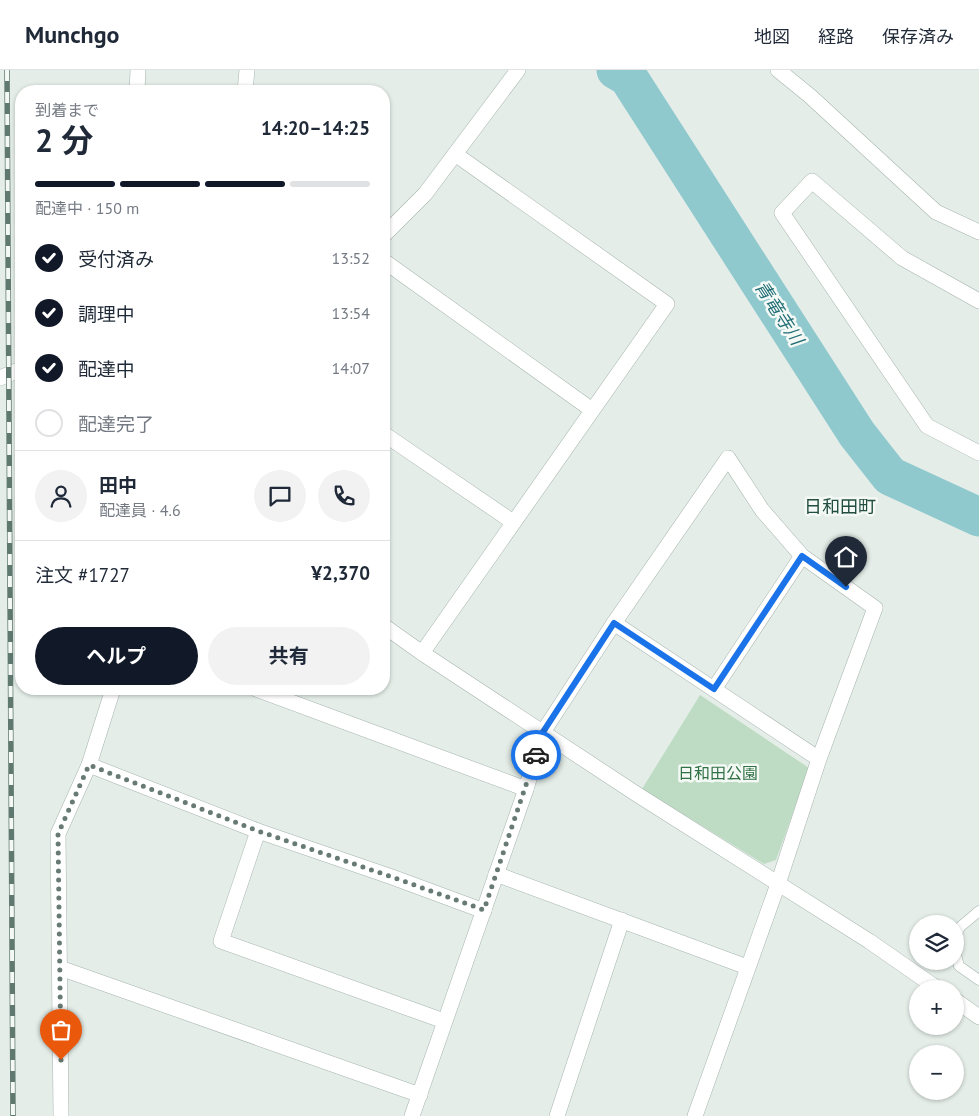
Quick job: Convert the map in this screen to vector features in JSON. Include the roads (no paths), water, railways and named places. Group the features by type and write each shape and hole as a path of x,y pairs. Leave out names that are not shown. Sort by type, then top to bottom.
{"street":[{"path":"137,85 138,70"},
{"path":"246,85 247,70"},
{"path":"390,229 425,194 518,70"},
{"path":"778,70 810,96 936,212 979,232"},
{"path":"422,653 667,304 455,154"},
{"path":"979,301 902,258 812,181 782,214 927,426 979,453"},
{"path":"390,265 592,410"},
{"path":"0,378 15,372"},
{"path":"390,438 513,522"},
{"path":"412,1116 526,789 543,732 614,623 728,458 762,510 802,556 875,608 695,1116"},
{"path":"714,689 802,556"},
{"path":"614,623 820,759"},
{"path":"390,630 543,732 869,941 925,980"},
{"path":"61,1116 58,834 89,765 111,695"},
{"path":"272,695 526,789"},
{"path":"89,765 258,831 484,910"},
{"path":"258,831 221,941 444,1021"},
{"path":"496,874 747,967"},
{"path":"557,1116 622,920"},
{"path":"60,968 420,1095"},
{"path":"964,1006 979,1017"}],"lane":[{"path":"964,924 979,911"},
{"path":"964,970 979,980"}],"waterway":[{"name":"青竜寺川","path":"616,70 628,77 857,434 890,476 979,517"}],"railway":[{"path":"7,70 13,1116"}],"district":[{"name":"日和田町","path":"840,507"}],"park label":[{"name":"日和田公園","path":"718,773"}]}
